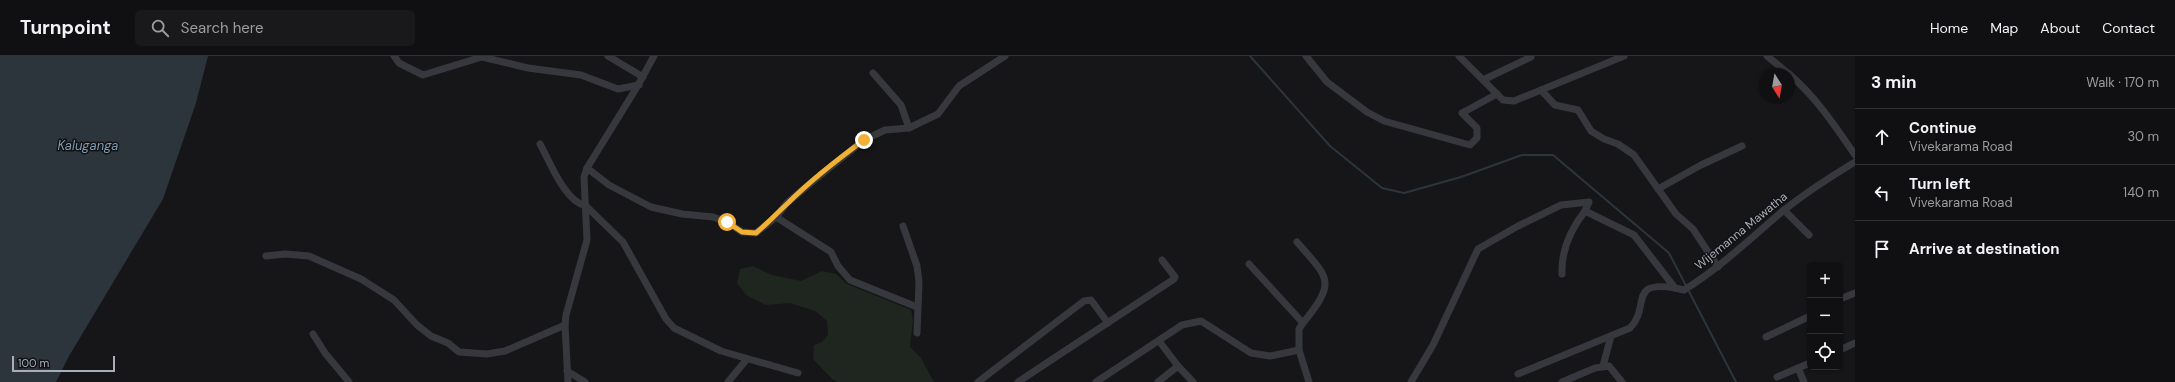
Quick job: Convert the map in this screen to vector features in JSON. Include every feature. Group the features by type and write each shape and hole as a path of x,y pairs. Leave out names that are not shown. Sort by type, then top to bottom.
{"street":[{"path":"394,56 399,63 423,75 482,56 528,68 581,75 618,89 639,85"},
{"path":"608,56 643,77"},
{"path":"568,382 565,326 587,240 584,177 587,168 639,85 654,56"},
{"path":"587,168 609,185 651,207 682,214 713,217 727,222 742,232 756,233 776,217 787,203 864,140 885,130 909,128 938,114 959,86 1005,56"},
{"path":"1306,56 1327,82 1367,112 1384,121 1470,145 1477,138 1477,128 1462,113 1497,94"},
{"path":"1459,56 1503,100 1514,101 1624,56"},
{"path":"1768,56 1782,68"},
{"path":"1483,80 1531,57"},
{"path":"873,73 901,105 909,128"},
{"path":"1795,79 1804,87 1830,119 1855,155"},
{"path":"1541,90 1554,105 1563,109 1578,110 1591,131 1604,139 1618,144 1634,155 1676,214 1692,229 1718,267"},
{"path":"540,144 570,196 578,204 586,206 623,242 666,319 674,328 721,352 798,373"},
{"path":"1658,188 1701,165 1742,146"},
{"name":"Wijemanna Mawatha","path":"1610,336 1630,328 1637,321 1641,296 1645,292 1659,286 1684,290 1718,267 1742,248 1784,210 1816,186 1855,162"},
{"path":"1411,382 1433,345 1478,249 1534,217 1560,205 1588,202 1585,211 1568,235 1561,266 1562,274"},
{"path":"1784,210 1809,236"},
{"path":"1585,211 1634,235 1675,288"},
{"path":"776,217 831,252 838,266 850,280 917,307"},
{"path":"903,226 916,266 919,282 917,333"},
{"path":"1297,242 1324,273 1326,284 1321,302 1299,329 1299,350 1309,382"},
{"path":"266,256 285,254 309,256 361,279 394,300 422,329 459,352 487,354 505,350 565,326"},
{"path":"1018,382 1174,279 1175,277 1162,260"},
{"path":"1249,264 1303,323"},
{"path":"1842,298 1855,293"},
{"path":"978,382 1084,301 1091,300 1108,323"},
{"path":"1766,337 1807,317"},
{"path":"1096,382 1182,325 1201,321 1251,353 1270,356 1299,350"},
{"path":"312,334 325,353 349,382"},
{"path":"1603,366 1610,336"},
{"path":"1518,374 1610,336"},
{"path":"1159,341 1178,366 1193,382"},
{"path":"1843,349 1855,343"},
{"path":"728,382 747,359"},
{"path":"1777,377 1807,364"},
{"path":"1158,382 1178,366"},
{"path":"1562,382 1603,366 1609,366 1622,382"},
{"path":"1798,368 1804,382"},
{"path":"567,371 585,382"}],"shaded area":[{"path":"753,266 772,275 801,281 822,271 836,274 847,284 911,310 913,320 910,347 921,358 934,382 838,382 832,379 813,359 814,345 822,342 828,335 827,321 815,311 790,303 766,305 746,295 737,283 740,269"}],"water":[{"name":"Kaluganga","path":"0,56 208,56 196,103 163,199 69,356 56,382 0,382"}],"waterway":[{"path":"1250,56 1330,146 1382,188 1404,193 1461,177 1522,155 1553,155 1669,253 1736,382"}],"route":[{"path":"727,222 742,232 756,233 776,217 787,203 846,153 864,140"}]}
